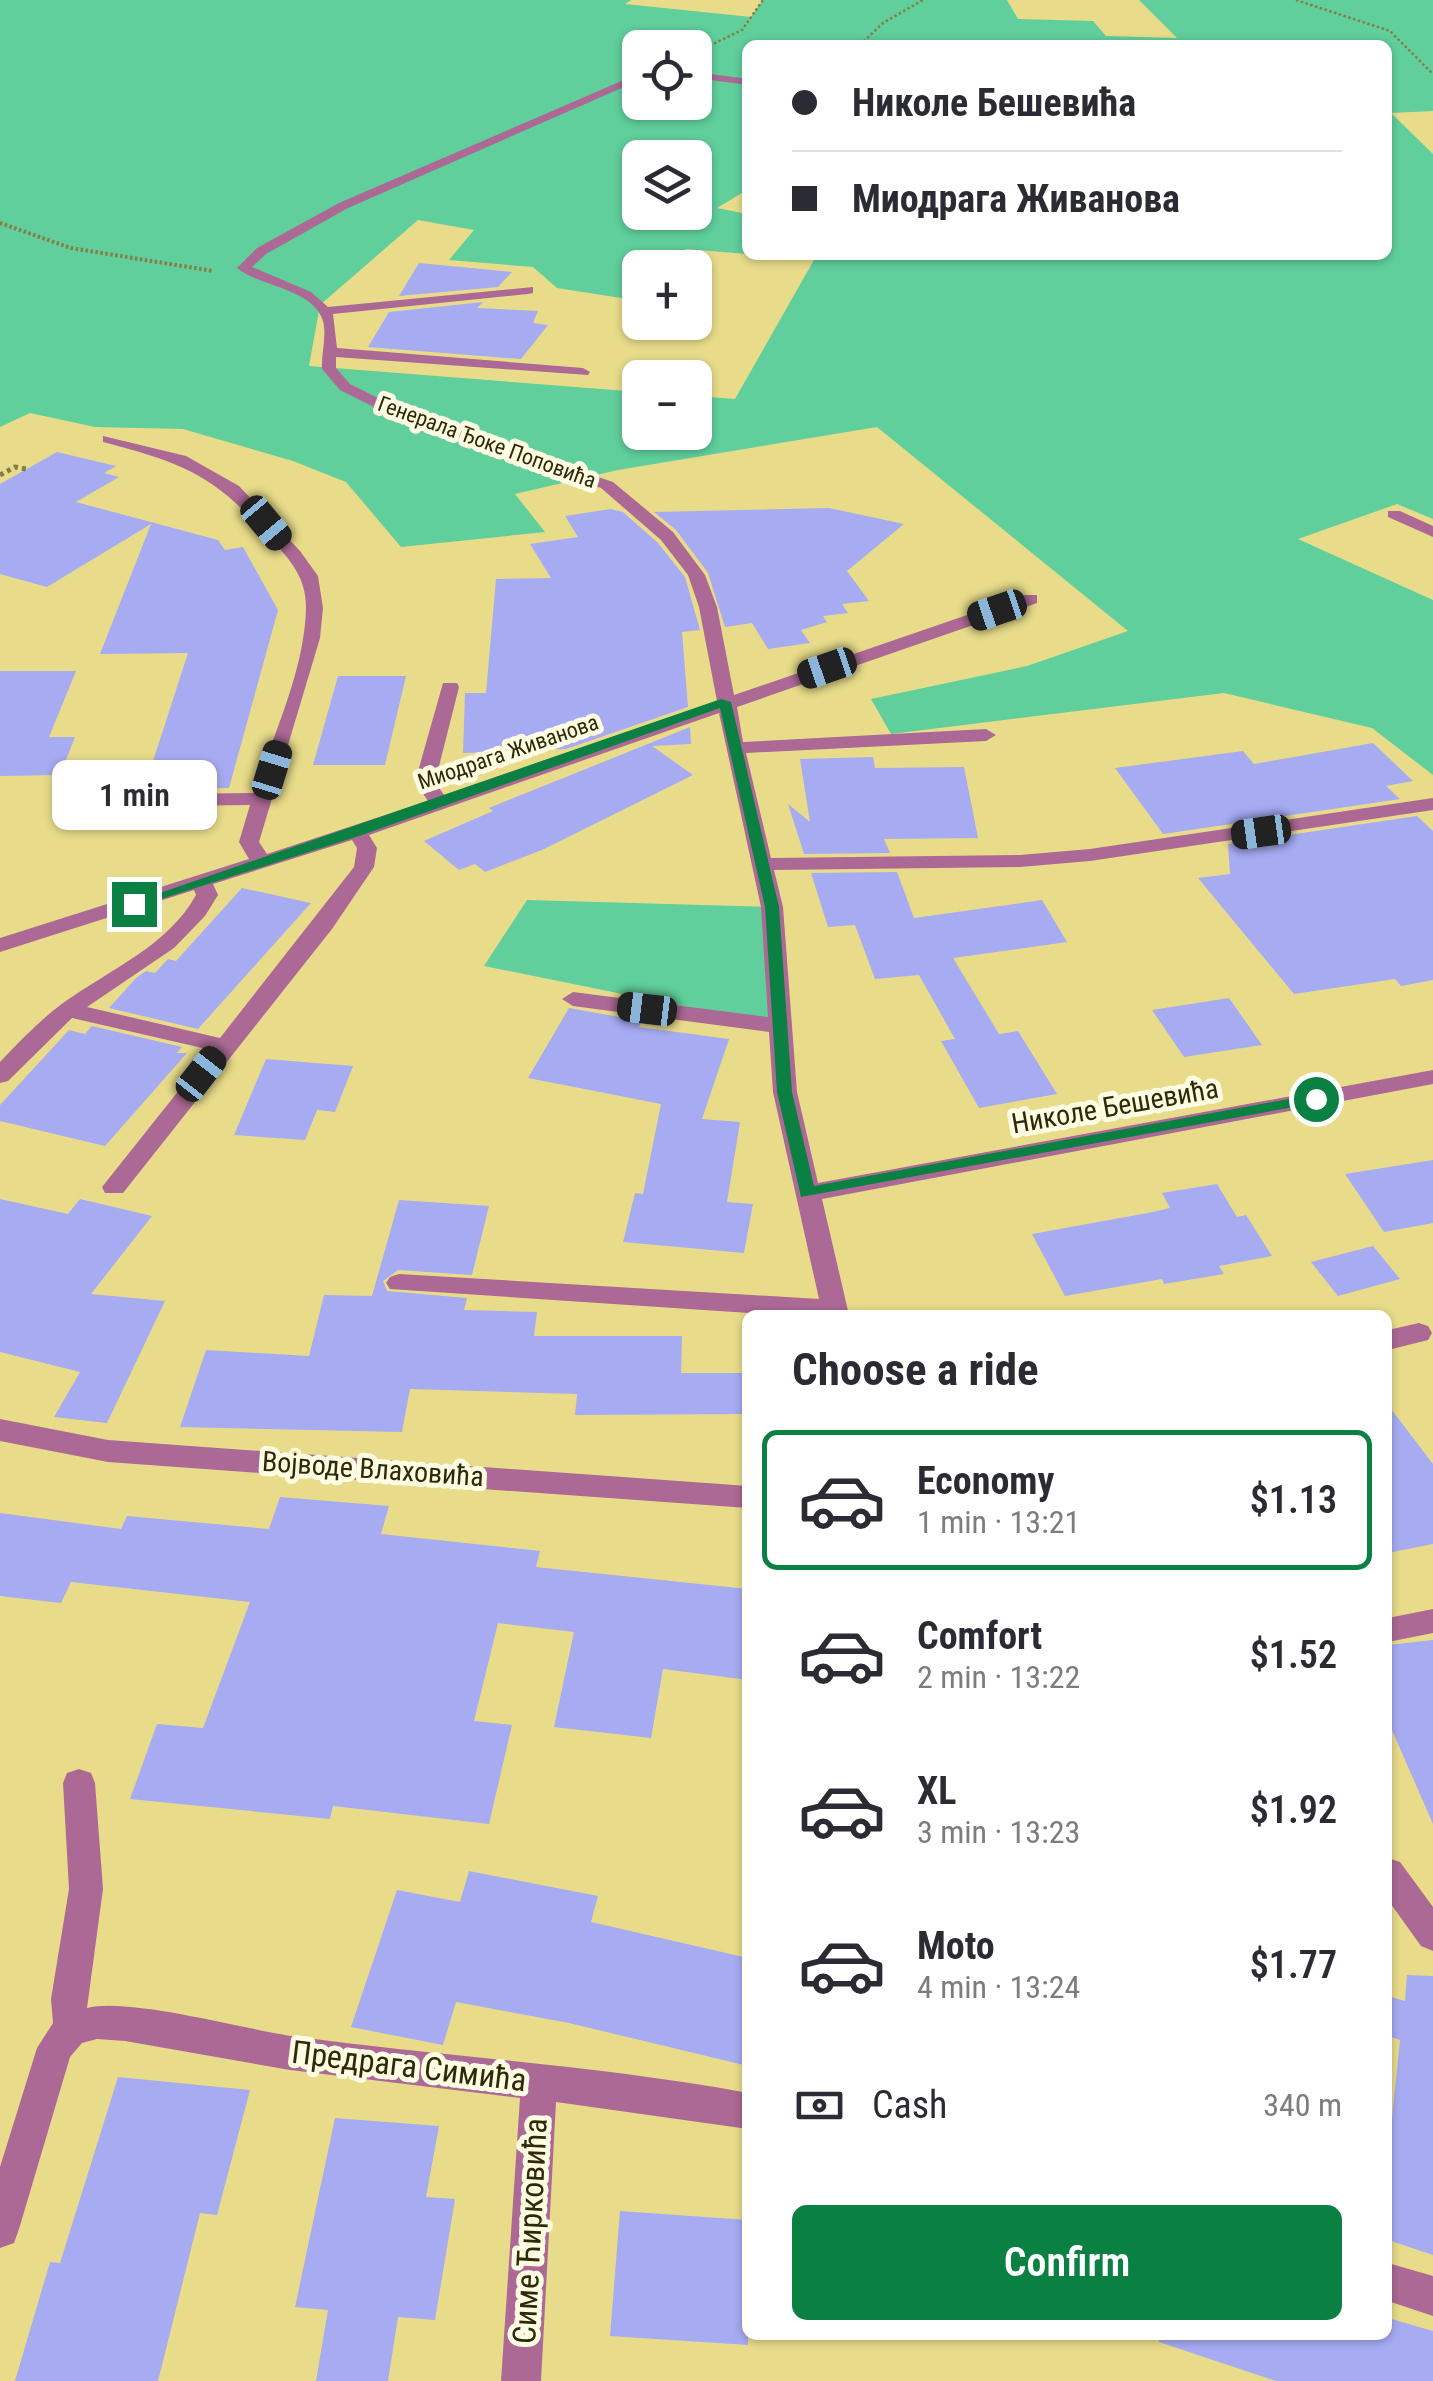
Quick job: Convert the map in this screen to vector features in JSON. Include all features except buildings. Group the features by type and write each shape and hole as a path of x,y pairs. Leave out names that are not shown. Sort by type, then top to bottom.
{"street":[{"path":"712,77 742,81"},
{"path":"528,290 326,311 308,297 244,268 277,242 369,195 622,84"},
{"name":"Генерала Ђоке Поповића","path":"326,311 330,326 329,370 357,394 444,431 584,475 628,500 667,536 696,575 708,607 734,748 772,907 784,1092 836,1310"},
{"name":"Генерала Ђоке Поповића","path":"330,352 583,372"},
{"path":"108,439 188,461 216,474 266,523 312,582 314,601 306,654 249,842 260,862"},
{"path":"1394,514 1433,532"},
{"name":"Миодрага Живанова","path":"0,945 357,832 1031,598"},
{"path":"439,803 425,782 450,687"},
{"path":"734,748 986,735"},
{"path":"82,801 262,800"},
{"path":"762,864 1072,857 1433,804"},
{"path":"114,1187 324,924 364,867 367,848 357,832"},
{"path":"0,1076 68,1010 181,929 204,906 207,895 202,882"},
{"path":"573,999 780,1026"},
{"path":"68,1010 223,1046"},
{"name":"Николе Бешевића","path":"807,1193 1433,1078"},
{"path":"399,1283 806,1310"},
{"path":"1392,1339 1419,1332"},
{"name":"Војводе Влаховића","path":"0,1430 108,1451 742,1497"},
{"path":"1392,1629 1433,1621"},
{"path":"0,2229 55,2048 71,2029 69,1999 86,1889 79,1783"},
{"path":"1392,1878 1433,1934"},
{"name":"Предрага Симића","path":"71,2029 97,2022 125,2024 290,2052 742,2110"},
{"name":"Симе Ћирковића","path":"521,2381 538,2081"},
{"path":"1392,2283 1433,2296"}],"path":[{"path":"712,45 742,30 764,0"},
{"path":"865,40 887,20 923,0"},
{"path":"1296,0 1390,31 1433,74"},
{"path":"0,223 83,251 186,268 244,268"},
{"path":"0,476 15,466 26,469"}],"green space":[{"path":"0,0 631,0 625,4 751,17 763,0 1007,0 1018,19 1093,21 1106,36 1177,38 1139,0 1433,0 1433,111 1392,113 1392,40 742,40 742,193 717,208 742,213 742,254 622,250 622,298 557,288 533,267 449,260 474,230 418,220 320,305 309,366 622,391 622,450 712,450 712,397 735,399 814,260 1392,260 1392,114 1433,154 1433,519 1397,504 1298,539 1433,600 1433,775 1372,728 1224,693 891,734 871,699 1027,666 1128,631 877,427 618,470 515,494 545,532 401,547 346,482 293,461 183,429 95,427 30,413 0,427"},
{"path":"527,900 772,907 780,1026 484,966"}],"route":[{"path":"134,904 357,832 725,702 772,907 784,1092 807,1193 1316,1099"}]}
